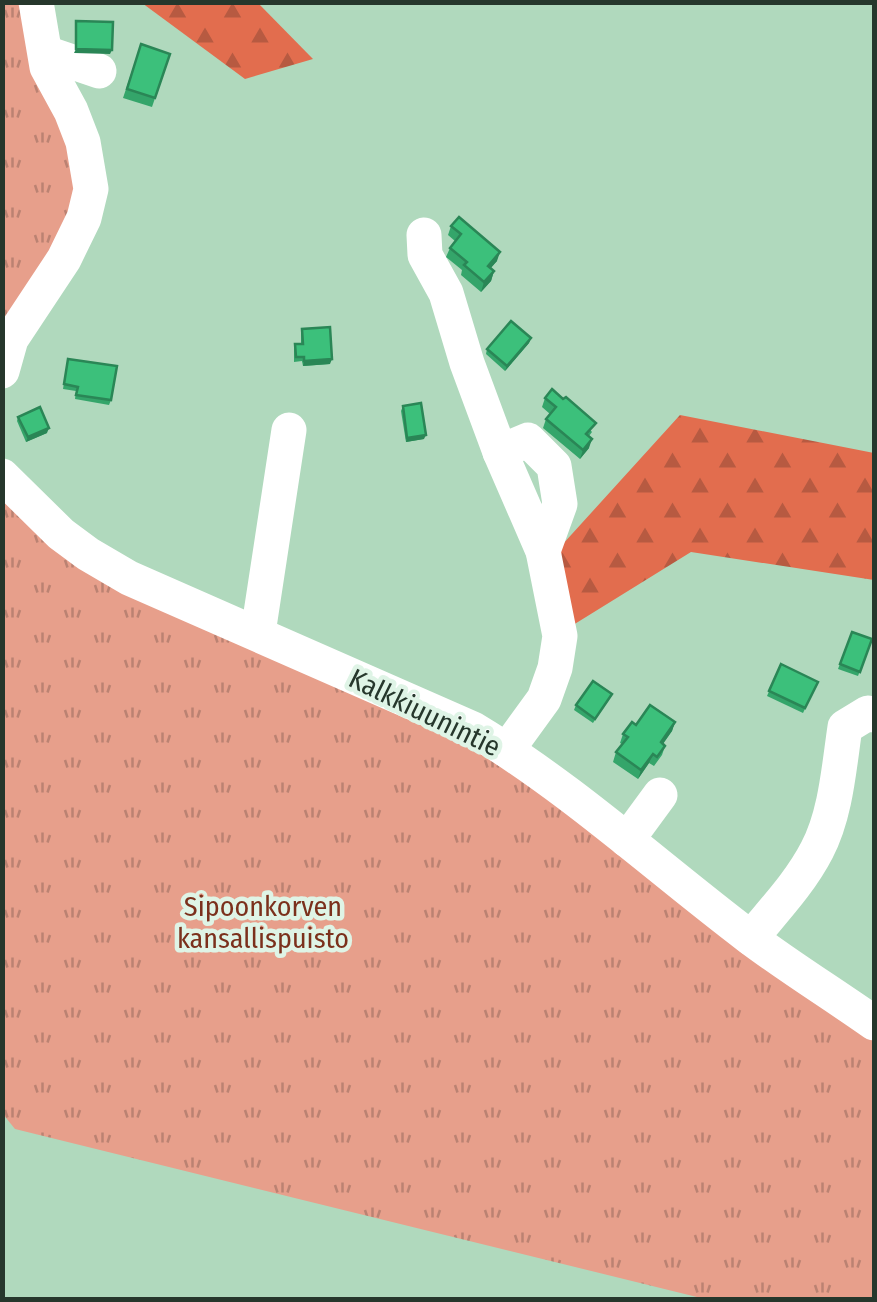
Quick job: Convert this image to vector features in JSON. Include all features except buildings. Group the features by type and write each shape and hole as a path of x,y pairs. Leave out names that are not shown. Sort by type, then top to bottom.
{"street":[{"path":"2,370 12,340 64,259 84,218 91,189 83,142 46,68 36,2"},
{"path":"46,53 99,71"},
{"path":"424,236 425,255 446,293 466,364 543,551 560,636 555,668 544,699 507,750"},
{"path":"258,633 289,430"},
{"name":"Kalkkiuunintie","path":"2,476 61,534 88,554 165,596 473,729 507,750 751,938 874,1024"},
{"path":"751,938 798,882 818,848 829,816 845,727 858,717 874,715"},
{"path":"627,840 660,795"}],"green space":[{"path":"3,3 49,3 86,188 3,346"},
{"path":"142,3 258,3 313,59 245,79"},
{"path":"680,415 874,453 874,580 691,552 565,630 552,556"},
{"name":"Sipoonkorven kansallispuisto","path":"2,486 62,533 509,746 874,1025 874,1299 705,1299 15,1129 2,1113"}]}
